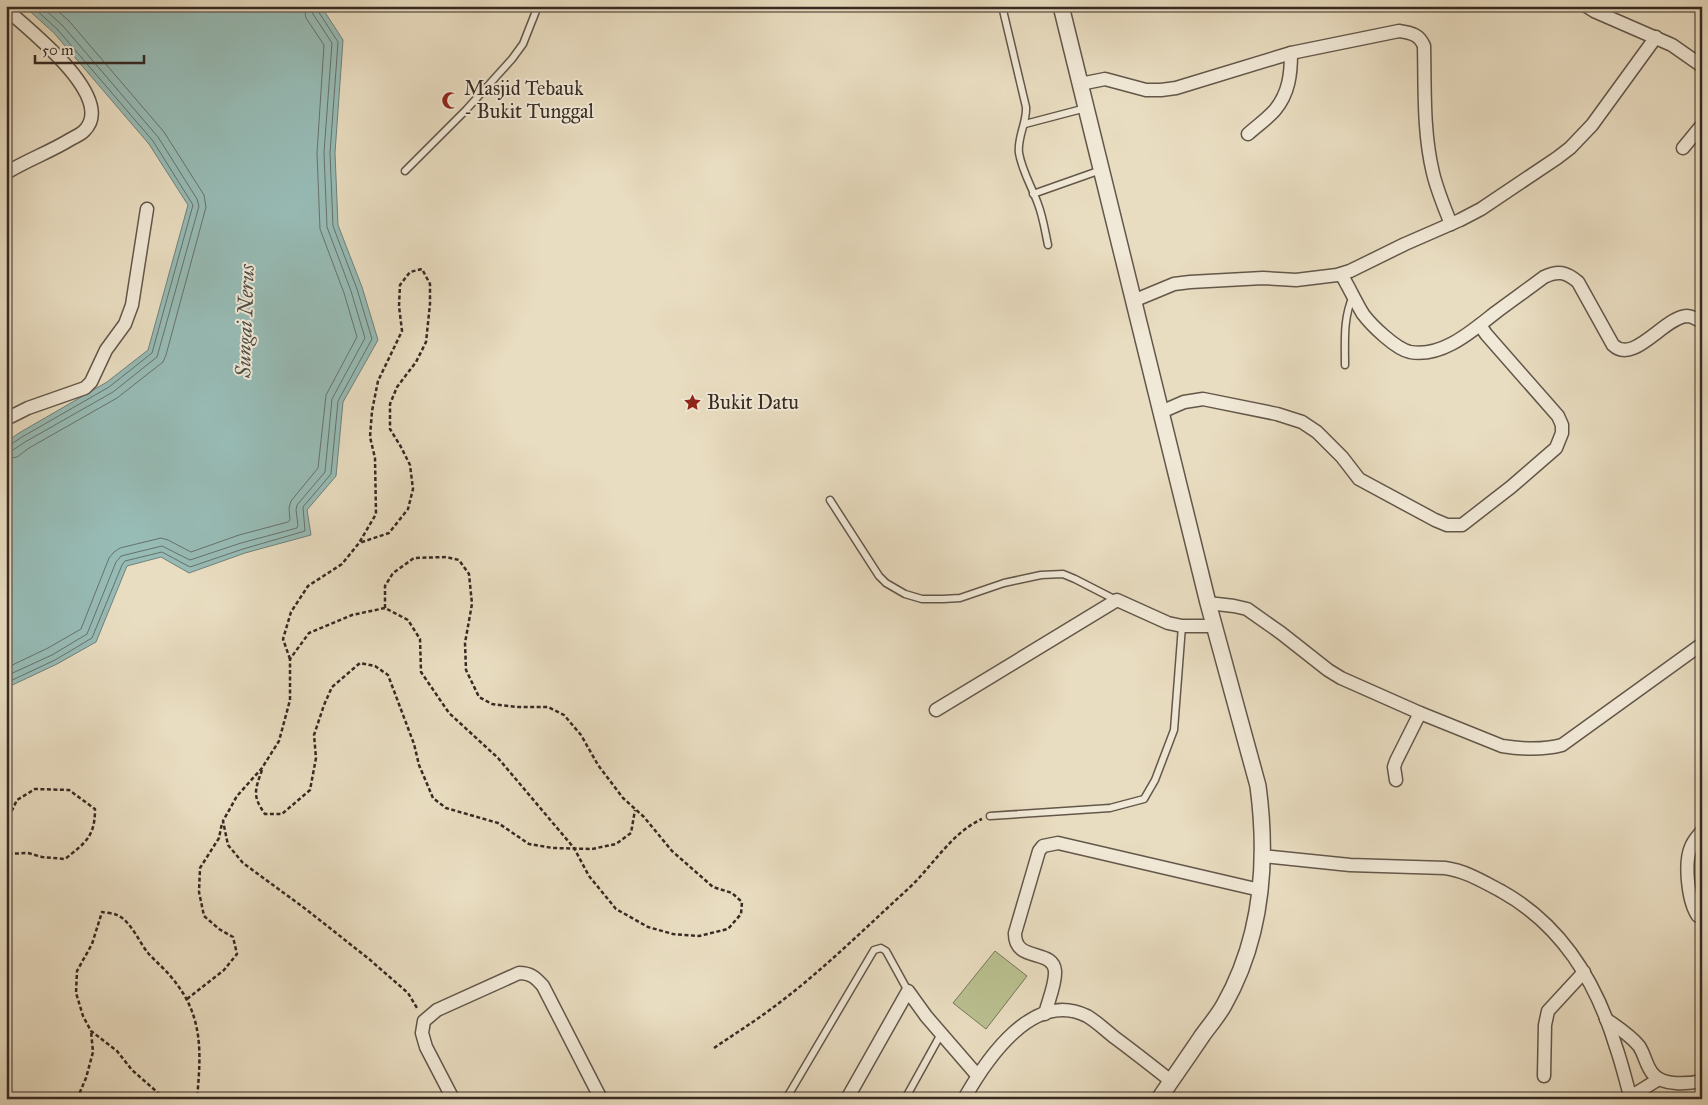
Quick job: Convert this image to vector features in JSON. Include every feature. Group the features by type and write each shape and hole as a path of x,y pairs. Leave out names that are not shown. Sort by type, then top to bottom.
{"street":[{"path":"1061,6 1208,603 1258,786 1261,814 1262,856 1260,890 1254,928 1245,959 1224,1005 1159,1099"},
{"path":"1586,6 1656,37 1687,54 1702,66"},
{"path":"6,9 69,67 91,102 92,114 90,123 84,131 54,150 19,165 6,173"},
{"path":"1080,84 1105,79 1146,90 1168,89 1291,53 1399,32 1415,35 1421,39 1424,46 1429,149 1435,181 1451,224"},
{"path":"1134,301 1174,284 1190,282 1263,278 1296,280 1327,278 1341,274 1481,209 1570,148 1592,125 1656,37"},
{"path":"1248,134 1274,110 1287,90 1291,53"},
{"path":"1683,148 1702,125"},
{"path":"6,419 28,408 84,388 91,382 106,350 125,324 132,305 147,209"},
{"path":"1341,274 1364,314 1372,324 1408,352 1433,351 1453,342 1480,325 1544,277 1557,272 1564,272 1578,282 1617,349 1624,351 1633,349 1678,318 1687,316 1702,322"},
{"path":"1161,412 1184,402 1203,399 1277,414 1302,422 1318,432 1342,457 1359,479 1435,520 1447,525 1462,525 1511,487 1556,448 1562,433 1562,425 1558,416 1480,325"},
{"path":"936,710 1117,600 1168,623 1182,626 1214,626"},
{"path":"1208,603 1247,609 1341,678 1420,713 1502,746 1522,748 1562,745 1616,704 1670,669 1702,644"},
{"path":"1396,780 1394,767 1396,761 1420,713"},
{"path":"1702,831 1691,846 1687,864 1692,904 1698,916 1702,917"},
{"path":"1045,1014 1055,976 1055,968 1050,960 1021,949 1015,940 1015,933 1036,860 1043,846 1058,843 1260,890"},
{"path":"1262,856 1350,865 1459,870 1512,897 1544,921 1566,946 1584,972 1594,990 1616,1045 1630,1098 1659,1079"},
{"path":"1544,1076 1545,1025 1548,1011 1584,972"},
{"path":"453,1099 426,1047 422,1033 424,1021 437,1010 519,973 527,973 537,978 543,986 601,1099"},
{"path":"847,1099 908,991 941,1034 977,1075"},
{"path":"964,1099 977,1075 1012,1034 1045,1014 1066,1009 1088,1017 1171,1081"},
{"path":"1606,1018 1629,1036 1640,1048 1653,1075 1659,1079 1679,1084 1702,1080"}],"lane":[{"path":"404,171 466,110 512,59 523,44 538,6"},
{"path":"1002,6 1026,108 1025,124 1019,143 1019,154 1026,178 1041,212 1048,245"},
{"path":"1025,124 1086,108"},
{"path":"1033,194 1101,170"},
{"path":"1345,365 1344,331 1346,313 1353,295"},
{"path":"830,500 879,576 886,583 905,594 922,598 960,598 1004,583 1051,574 1063,574 1117,600"},
{"path":"990,816 1110,808 1144,799 1155,780 1174,730 1182,626"},
{"path":"786,1099 874,950 882,948 886,951 908,991"},
{"path":"905,1099 941,1034"}],"path":[{"path":"186,999 224,970 237,954 233,937 219,929 204,916 199,892 200,868 219,838 223,821 237,796 262,768 279,741 290,700 290,659 283,639 291,612 308,586 342,564 359,543 376,514 375,458 370,437 372,411 378,380 402,330 399,306 400,285 410,272 422,269 430,284 426,342 416,362 397,387 390,404 390,429 410,466 413,489 408,509 389,533 359,543"},
{"path":"290,659 308,633 352,615 386,608 408,620 420,639 421,672 449,713 498,758 574,848 589,876 616,909 648,927 673,934 699,936 728,929 741,914 742,902 732,894 713,887 672,851 644,817 623,798 598,764 581,735 564,715 548,707 516,707 492,704 478,697 466,670 465,642 472,604 469,574 459,560 446,557 414,558 393,573 385,586 386,608"},
{"path":"262,768 256,786 256,802 265,814 282,814 310,790 316,758 314,735 324,705 332,687 360,663 375,666 388,676 414,744 418,766 434,798 446,808 498,823 529,844 553,848 592,849 616,844 631,833 635,809"},
{"path":"6,824 18,800 35,789 69,790 95,810 95,822 86,842 65,859 42,857 28,852 6,854"},
{"path":"714,1048 772,1009 828,962 910,887 948,846 974,823 990,816"},
{"path":"223,821 228,845 243,863 307,910 408,993 424,1021"},
{"path":"77,1099 86,1078 93,1052 91,1031 83,1016 76,993 77,971 92,944 102,912 117,915 132,929 148,952 173,979 186,999 194,1017 200,1053 197,1099"},
{"path":"6,917 10,928 6,942"},
{"path":"91,1031 117,1051 132,1070 165,1099"}],"green space":[{"path":"995,951 1027,976 986,1029 953,1003"}],"water":[{"name":"Sungai Nerus","path":"24,6 321,6 343,40 335,153 338,225 362,287 378,340 343,402 336,476 307,510 311,535 245,553 189,573 161,557 127,566 96,642 57,664 6,688 6,442 107,382 148,350 188,205 149,144 54,33"}],"place":[{"name":"Masjid Tebauk - Bukit Tunggal","path":"450,100"},
{"name":"Bukit Datu","path":"693,402"}]}
